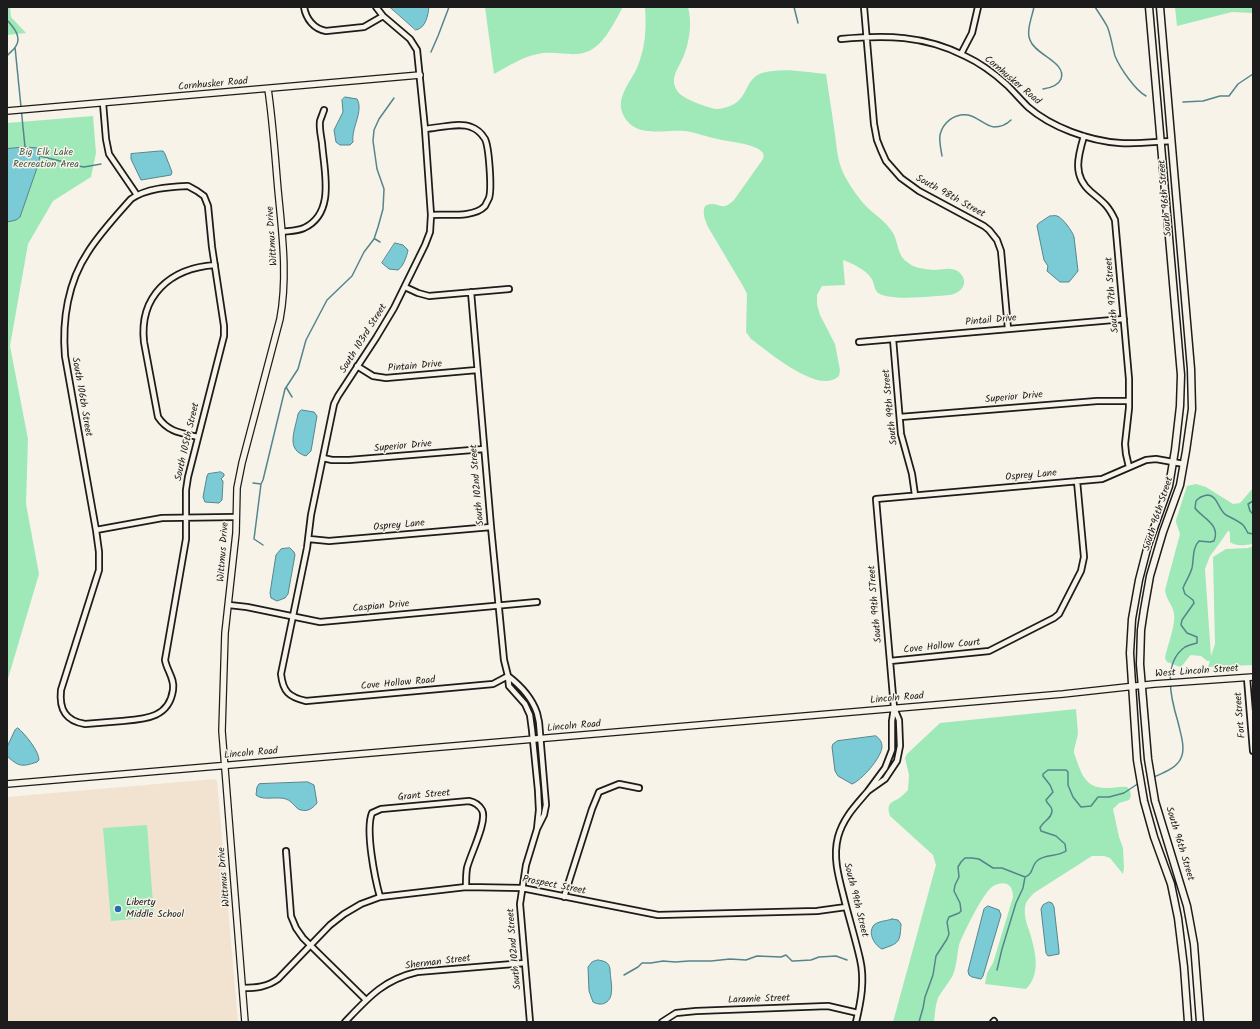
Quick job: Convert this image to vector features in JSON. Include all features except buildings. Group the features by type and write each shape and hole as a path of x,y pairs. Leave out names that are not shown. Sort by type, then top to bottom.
{"main road":[{"name":"South 96th Street","path":"1149,7 1180,375 1180,406 1169,486 1148,545 1137,586 1130,654 1138,760 1144,801 1154,838 1171,884 1178,918 1184,967 1188,1022"},
{"name":"South 96th Street","path":"1160,7 1191,369 1192,409 1180,485 1163,532 1147,591 1140,650 1148,759 1155,801 1187,906 1194,944 1200,1022"}],"street":[{"path":"304,7 306,15 312,23 321,30 326,31 368,25 382,16"},
{"name":"South 103rd Street","path":"288,694 282,684 281,674 309,539 311,515 334,404 394,308 425,245 431,227 425,129 417,50 410,39 382,16 376,7"},
{"name":"South 98th Street","path":"864,7 874,124 877,140 881,150 886,161 901,178 919,191 984,226 997,240 1001,251 1008,329"},
{"path":"961,54 972,32 978,7"},
{"name":"Cornhusker Road","path":"841,39 883,36 905,38 934,44 961,54 982,66 1000,79 1028,107 1044,118 1064,128 1084,136 1107,142 1120,143 1171,141"},
{"name":"Cornhusker Road","path":"7,111 420,75"},
{"name":"Wittmus Drive","path":"245,1022 222,731 222,698 228,605 236,533 237,488 242,463 280,319 285,280 282,232 268,89"},
{"path":"103,103 106,139 109,154 137,195"},
{"path":"282,232 295,231 304,228 317,217 323,207 326,185 320,122 324,110"},
{"path":"425,129 460,125 470,126 477,130 484,139 487,148 489,167 489,198 485,205 478,211 471,214 431,215"},
{"name":"South 97th Street","path":"1084,136 1077,162 1079,174 1086,187 1110,208 1115,220 1129,374 1129,401 1125,444 1129,467"},
{"name":"South 105th Street","path":"67,716 73,721 85,724 149,718 160,713 166,707 173,690 172,680 165,660 186,539 186,490 188,477 224,336 224,326 208,206 204,196 197,190 188,186 149,190 137,195"},
{"name":"South 106th Street","path":"67,716 63,711 61,704 61,690 99,570 99,552 65,356 65,315 72,286 78,270 88,252 117,215 131,199 137,195"},
{"path":"198,437 167,428 158,417 144,342 143,326 146,311 150,303 157,292 165,284 186,270 215,265"},
{"path":"404,287 418,294 426,295 509,289"},
{"name":"South 102nd Street","path":"471,292 504,660 509,686 522,699 528,710 531,721 539,810 537,829"},
{"name":"Pintail Drive","path":"859,342 1124,319"},
{"name":"South 99th Street","path":"893,339 902,438 912,474 915,495"},
{"name":"Pintain Drive","path":"357,366 373,376 386,378 477,370"},
{"name":"Superior Drive","path":"900,417 1097,401 1129,401"},
{"name":"Superior Drive","path":"323,458 332,460 349,460 484,449"},
{"name":"Osprey Lane","path":"876,499 1102,479 1146,460 1156,459 1184,464"},
{"name":"Cove Hollow Court","path":"890,661 989,651 1059,614 1080,571 1084,557 1077,481"},
{"name":"South 99th STreet","path":"876,499 894,708"},
{"path":"96,530 162,518 236,517"},
{"name":"Osprey Lane","path":"309,539 329,541 491,526"},
{"name":"Caspian Drive","path":"228,605 247,607 320,622 536,602"},
{"name":"South 102nd Street","path":"508,676 517,682 535,705 539,722 546,805 544,815 537,829 526,865 520,904 530,1022"},
{"name":"Cove Hollow Road","path":"288,694 297,699 306,701 493,684 508,676"},
{"name":"West Lincoln Street","path":"1142,686 1253,677"},
{"name":"Fort Street","path":"1246,678 1253,751"},
{"name":"Lincoln Road","path":"7,784 1142,686"},
{"name":"South 99th Street","path":"856,1022 863,988 860,960 837,869 836,854 838,838 848,816 884,768 892,750 892,720 894,708"},
{"name":"South 99th Street","path":"868,791 886,779 897,761 900,746 899,720 894,708"},
{"path":"564,897 592,809 599,792 619,784 639,788"},
{"name":"Grant Street","path":"380,897 376,884 369,824 372,813 381,809 469,801 478,805 482,810 483,815 480,832 467,868 466,887"},
{"path":"286,851 291,916 296,928 303,938 366,1000"},
{"name":"Prospect Street","path":"243,988 260,987 272,984 330,925 344,914 361,904 380,897 466,887 522,888 658,915 818,911 846,907"},
{"name":"Sherman Street","path":"345,1022 377,990 402,976 417,972 525,963"},
{"name":"Laramie Street","path":"662,1022 676,1013 696,1011 828,1006 858,1013"}],"shaded area":[{"name":"Liberty Middle School","path":"215,779 217,781 238,1022 7,1022 7,797"}],"green space":[{"path":"7,7 10,7 11,17 26,33 7,35"},
{"path":"485,7 623,7 611,29 594,48 578,54 543,53 533,55 494,74"},
{"path":"645,7 688,7 690,25 688,43 675,76 674,83 680,94 704,106 717,109 733,105 741,98 753,78 769,71 786,70 826,74 839,161 842,171 850,185 863,203 888,226 894,234 903,259 919,268 933,270 956,270 964,280 961,289 950,295 901,298 882,295 877,292 872,280 866,272 843,260 845,285 822,286 817,295 817,304 820,315 835,344 840,370 839,376 830,381 819,380 794,370 751,339 746,332 747,294 708,227 704,212 705,206 709,204 725,206 734,200 763,159 764,155 757,148 746,144 713,138 697,133 641,130 627,121 622,112 621,101 637,68 643,49 646,28"},
{"path":"1175,7 1253,7 1253,13 1232,12 1177,26"},
{"name":"Big Elk Lake Recreation Area","path":"93,116 96,153 91,177 53,201 28,244 10,346 28,439 26,504 39,574 7,682 7,123"},
{"path":"1196,484 1206,487 1233,504 1240,503 1253,488 1253,544 1232,544 1230,542 1230,533 1228,531 1210,556 1205,569 1211,656 1215,644 1213,557 1226,549 1248,548 1253,546 1253,665 1208,667 1210,661 1207,661 1201,656 1191,655 1180,667 1167,662 1165,658 1173,629 1174,618 1165,590 1180,534 1176,520 1187,486"},
{"path":"1076,709 1078,734 1074,753 1085,778 1094,786 1100,788 1127,787 1130,791 1131,797 1129,800 1119,803 1113,809 1123,848 1123,874 1110,858 1104,856 1092,856 1034,893 1026,903 1025,913 1035,953 1036,969 1031,983 1026,989 985,984 987,973 993,963 1013,897 1012,890 1007,884 997,884 988,891 984,897 961,940 953,975 937,1001 934,1022 893,1022 936,865 933,855 890,816 889,813 889,805 908,790 909,775 905,758 907,754 940,723"},
{"path":"147,825 154,917 111,921 103,828"}],"water":[{"path":"390,7 429,7 424,24 416,30"},
{"path":"345,97 357,99 359,109 353,142 350,145 340,145 336,142 334,130 343,112 342,100"},
{"path":"25,147 38,148 40,153 39,162 20,217 16,220 7,222 7,149"},
{"path":"163,151 172,172 171,175 141,180 131,159 131,154"},
{"path":"1050,216 1056,216 1062,219 1070,228 1074,237 1078,271 1069,282 1060,282 1047,271 1048,266 1044,260 1037,226"},
{"path":"395,243 403,245 408,250 403,264 398,270 389,269 382,263"},
{"path":"302,410 314,412 317,416 311,451 306,456 295,449 293,445 298,414"},
{"path":"221,472 224,474 221,479 223,481 222,500 219,503 205,502 203,497 208,474"},
{"path":"290,548 295,555 288,594 285,598 277,601 271,598 270,593 276,555 281,549"},
{"path":"18,728 28,738 37,752 39,760 37,762 28,765 21,765 7,756 7,747 15,730"},
{"path":"876,736 880,739 882,744 881,752 866,773 852,784 838,776 835,771 832,747 833,744 837,741"},
{"path":"308,782 314,785 317,803 308,810 299,809 286,799 262,798 256,795 259,784"},
{"path":"1049,902 1052,903 1054,907 1059,954 1048,956 1046,953 1041,909 1043,905"},
{"path":"988,906 999,910 1001,915 981,979 972,977 969,975 968,971 984,909"},
{"path":"892,919 898,920 901,924 899,939 892,945 882,949 873,939 871,932 872,928 878,923"},
{"path":"598,960 604,961 609,965 612,988 608,1001 600,1004 593,1002 589,991 588,967 592,962"}],"waterway":[{"path":"431,52 449,7"},
{"path":"794,7 798,23"},
{"path":"1034,7 1029,28 1030,40 1038,50 1055,63 1062,73 1061,79 1056,85 1043,89"},
{"path":"1095,7 1110,33 1115,56 1120,66 1133,84 1146,96"},
{"path":"7,20 16,32 18,39 15,47 7,56"},
{"path":"15,47 25,147"},
{"path":"1183,102 1203,101 1220,96 1229,96 1238,84 1253,74"},
{"path":"253,483 261,484 263,480 285,389 298,369 306,340 327,300 352,276 364,252 374,239 383,209 384,189 377,169 373,141 374,130 379,119 394,98"},
{"path":"942,156 940,135 944,126 950,119 959,115 968,115 994,127 1008,123 1011,120"},
{"path":"40,156 64,162"},
{"path":"73,165 84,167 101,164"},
{"path":"375,239 380,242"},
{"path":"286,387 292,397"},
{"path":"261,484 254,539 263,545"},
{"path":"1154,777 1176,765 1181,758 1183,750 1171,692 1171,672 1173,662 1178,654 1185,647 1197,643 1197,637 1187,633 1181,625 1182,620 1194,603 1193,600 1185,594 1183,588 1192,568 1194,550 1197,544 1199,541 1214,541 1215,535 1213,526 1195,508 1196,501 1202,496 1207,495 1213,497 1223,513 1242,524 1248,533 1253,534"},
{"path":"1253,501 1248,504 1250,511 1253,514"},
{"path":"919,1022 925,997 933,975 936,956 949,934 947,922 949,917 961,911 960,903 954,891 959,877 958,867 961,862 965,858 979,859 993,868 1002,868 1025,877 1030,874 1034,864 1041,858 1066,851 1065,844 1056,836 1041,831 1040,828 1052,813 1051,807 1046,800 1053,792 1043,776 1043,774 1048,770 1066,770 1068,772 1068,785 1073,797 1081,807 1091,806 1098,797 1109,797 1124,793 1139,783"},
{"path":"997,970 1002,949 1016,903 1023,888 1025,877"},
{"path":"624,975 642,963 663,961 746,960 757,956 781,957 786,955 792,961 836,956 847,960"}],"place":[{"name":"Liberty Middle School","path":"118,909"}]}
